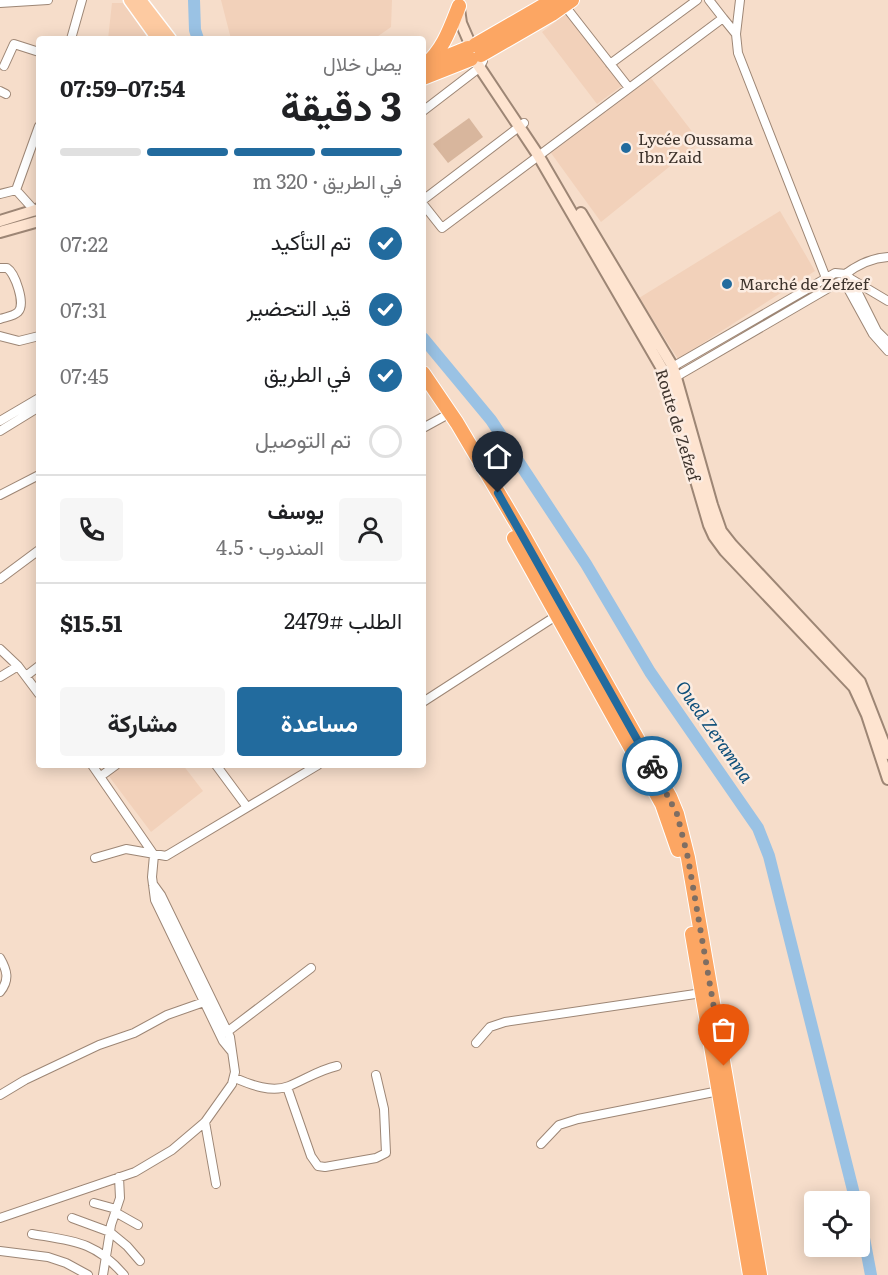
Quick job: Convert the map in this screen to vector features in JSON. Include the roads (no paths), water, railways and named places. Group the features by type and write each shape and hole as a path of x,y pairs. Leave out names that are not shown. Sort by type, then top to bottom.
{"highway":[{"path":"426,70 446,68 476,55 563,2"},
{"path":"426,66 441,46 460,3"},
{"path":"426,69 476,55"},
{"path":"426,377 457,423 662,804 678,852 750,1275"},
{"path":"426,392 488,491 670,796 677,814 688,858 760,1275"}],"main road":[{"path":"130,0 156,36"},
{"path":"140,0 168,36"},
{"name":"Route de Zefzef","path":"460,3 461,23 476,55 541,153 670,374 721,531 860,682 888,754"},
{"path":"0,221 36,215"},
{"path":"0,232 36,216"},
{"name":"Route de Zefzef","path":"670,374 704,508 714,536 725,551 854,687 867,715 888,779"}],"street":[{"path":"0,3 48,0"},
{"path":"72,36 82,0"},
{"path":"610,64 697,0"},
{"path":"709,0 736,34"},
{"path":"740,0 736,34 738,53 829,281"},
{"path":"563,2 629,88"},
{"path":"426,206 442,228 723,18"},
{"path":"4,66 14,44 36,51"},
{"path":"426,109 454,87 476,55"},
{"path":"446,68 454,72 457,77 454,87"},
{"path":"426,200 522,125"},
{"path":"16,190 36,134"},
{"path":"0,194 16,190"},
{"path":"16,190 36,213"},
{"path":"670,374 829,281 848,276 858,264 888,257"},
{"path":"0,267 7,268 14,273 21,302 17,313 0,319"},
{"path":"848,276 888,301"},
{"path":"848,276 878,331 888,342"},
{"path":"829,281 845,283 873,334 888,351"},
{"path":"0,336 19,341 36,337"},
{"path":"0,422 36,400"},
{"path":"0,431 36,409"},
{"path":"426,426 443,417"},
{"path":"0,495 36,477"},
{"path":"0,579 36,552"},
{"path":"426,700 561,613"},
{"path":"0,649 18,666 36,690"},
{"path":"0,677 18,666"},
{"path":"26,676 36,668"},
{"path":"218,768 247,807"},
{"path":"95,858 126,849 165,856 313,768"},
{"path":"97,771 154,855 152,877 155,900 223,1041 233,1054"},
{"path":"0,1218 135,1172 153,1162 205,1122 235,1078 233,1054 227,1032 161,895 153,884"},
{"path":"0,992 7,979 1,961"},
{"path":"227,1032 311,968"},
{"path":"476,1043 490,1027 505,1022 702,993"},
{"path":"0,1095 25,1080 99,1045 134,1033 167,1015 204,1002"},
{"path":"235,1078 259,1088 287,1088 322,1069 337,1066"},
{"path":"287,1088 311,1156 318,1166 325,1167 376,1158 386,1153 384,1109 376,1075"},
{"path":"542,1144 559,1125 578,1119 718,1091"},
{"path":"205,1122 216,1184"},
{"path":"103,1275 110,1232 120,1198 119,1177"},
{"path":"94,1203 116,1211 138,1225"},
{"path":"72,1218 110,1232 140,1261"},
{"path":"32,1234 71,1241 89,1247 106,1256 123,1275"},
{"path":"0,1251 48,1257 66,1263 88,1275"}],"waterway":[{"name":"Oued Zeramna","path":"194,0 197,36"},
{"name":"Oued Zeramna","path":"426,342 491,420 586,564 650,672 758,828 769,856 853,1191"},
{"name":"Oued Zeramna","path":"868,1257 871,1275"}],"place":[{"name":"Lycée Oussama Ibn Zaid","path":"626,148"},
{"name":"Marché de Zefzef","path":"727,284"}]}
